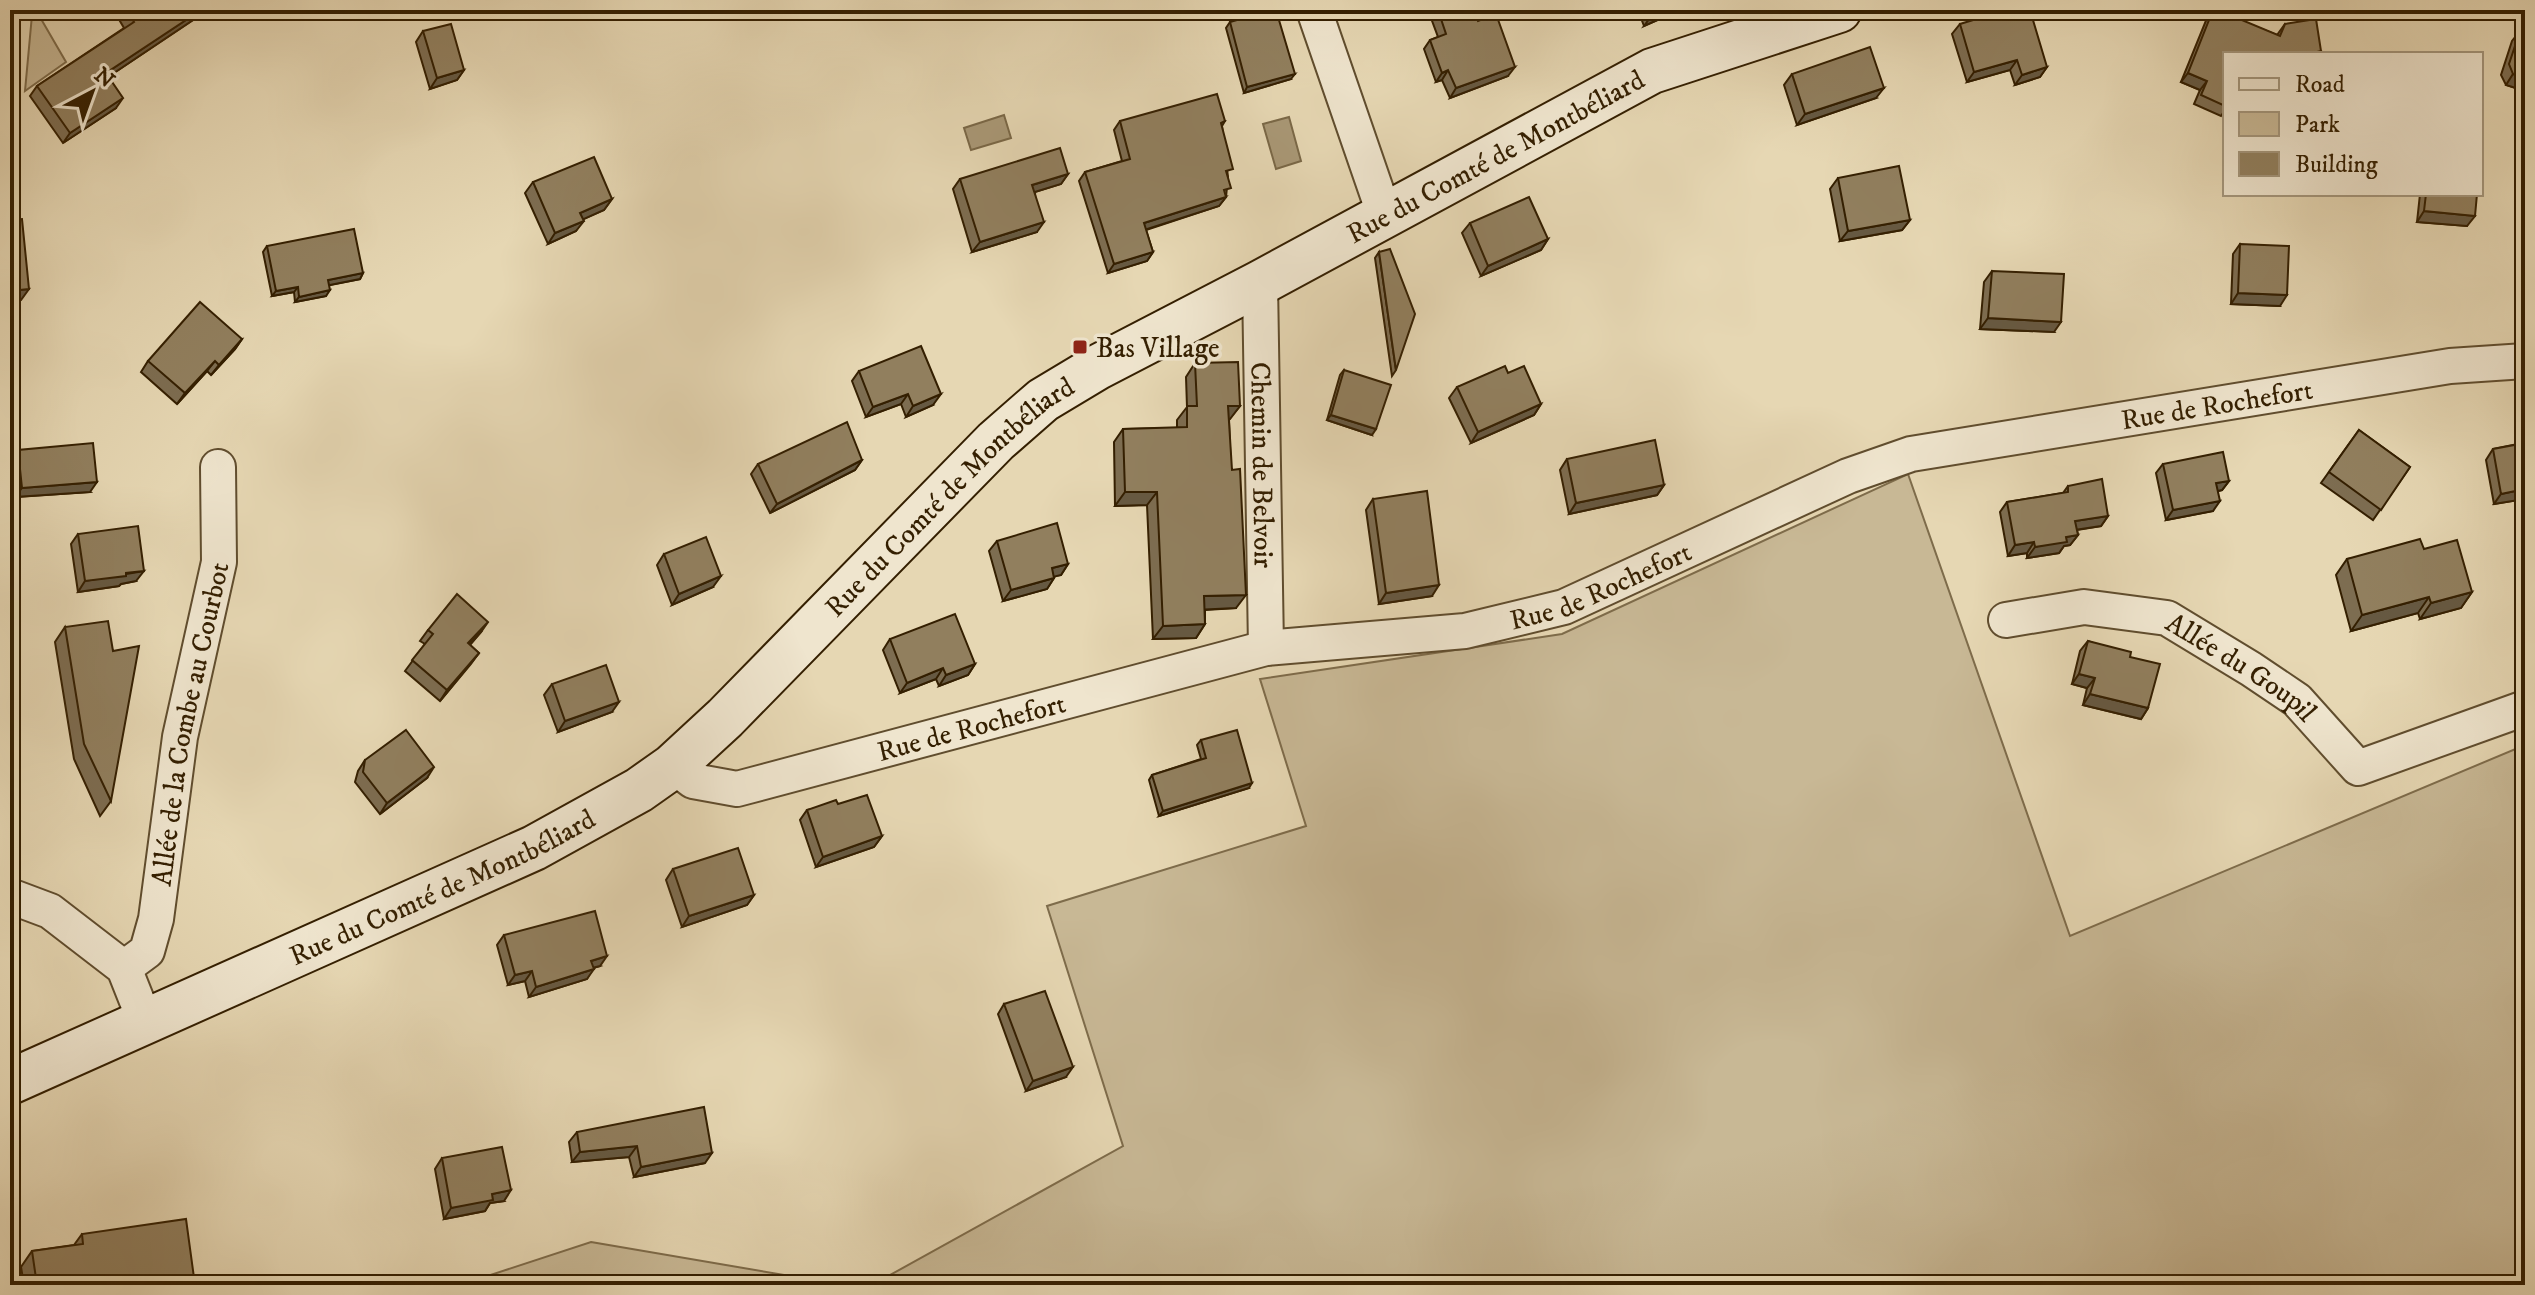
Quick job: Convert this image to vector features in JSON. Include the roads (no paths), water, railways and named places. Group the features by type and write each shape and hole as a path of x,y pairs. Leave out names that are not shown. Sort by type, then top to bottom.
{"street":[{"path":"1314,10 1385,216"},
{"name":"Rue du Comté de Montbéliard","path":"10,1082 534,848 639,790 673,766 725,718 996,441 1043,400 1098,367 1652,71 1839,10"},
{"name":"Chemin de Belvoir","path":"1260,283 1266,648"},
{"name":"Rue de Rochefort","path":"673,766 693,781 737,789 1266,648 1465,631 1564,607 1848,476 1911,454 2450,366 2525,361"},
{"name":"Allée de la Combe au Courbot","path":"124,968 147,951 156,919 180,737 219,562 218,467"},
{"name":"Allée du Goupil","path":"2006,620 2084,607 2167,618 2297,700 2358,768 2525,708"},
{"path":"10,896 50,911 124,968 145,1021"}],"place":[{"name":"Bas Village","path":"1080,347"}]}
